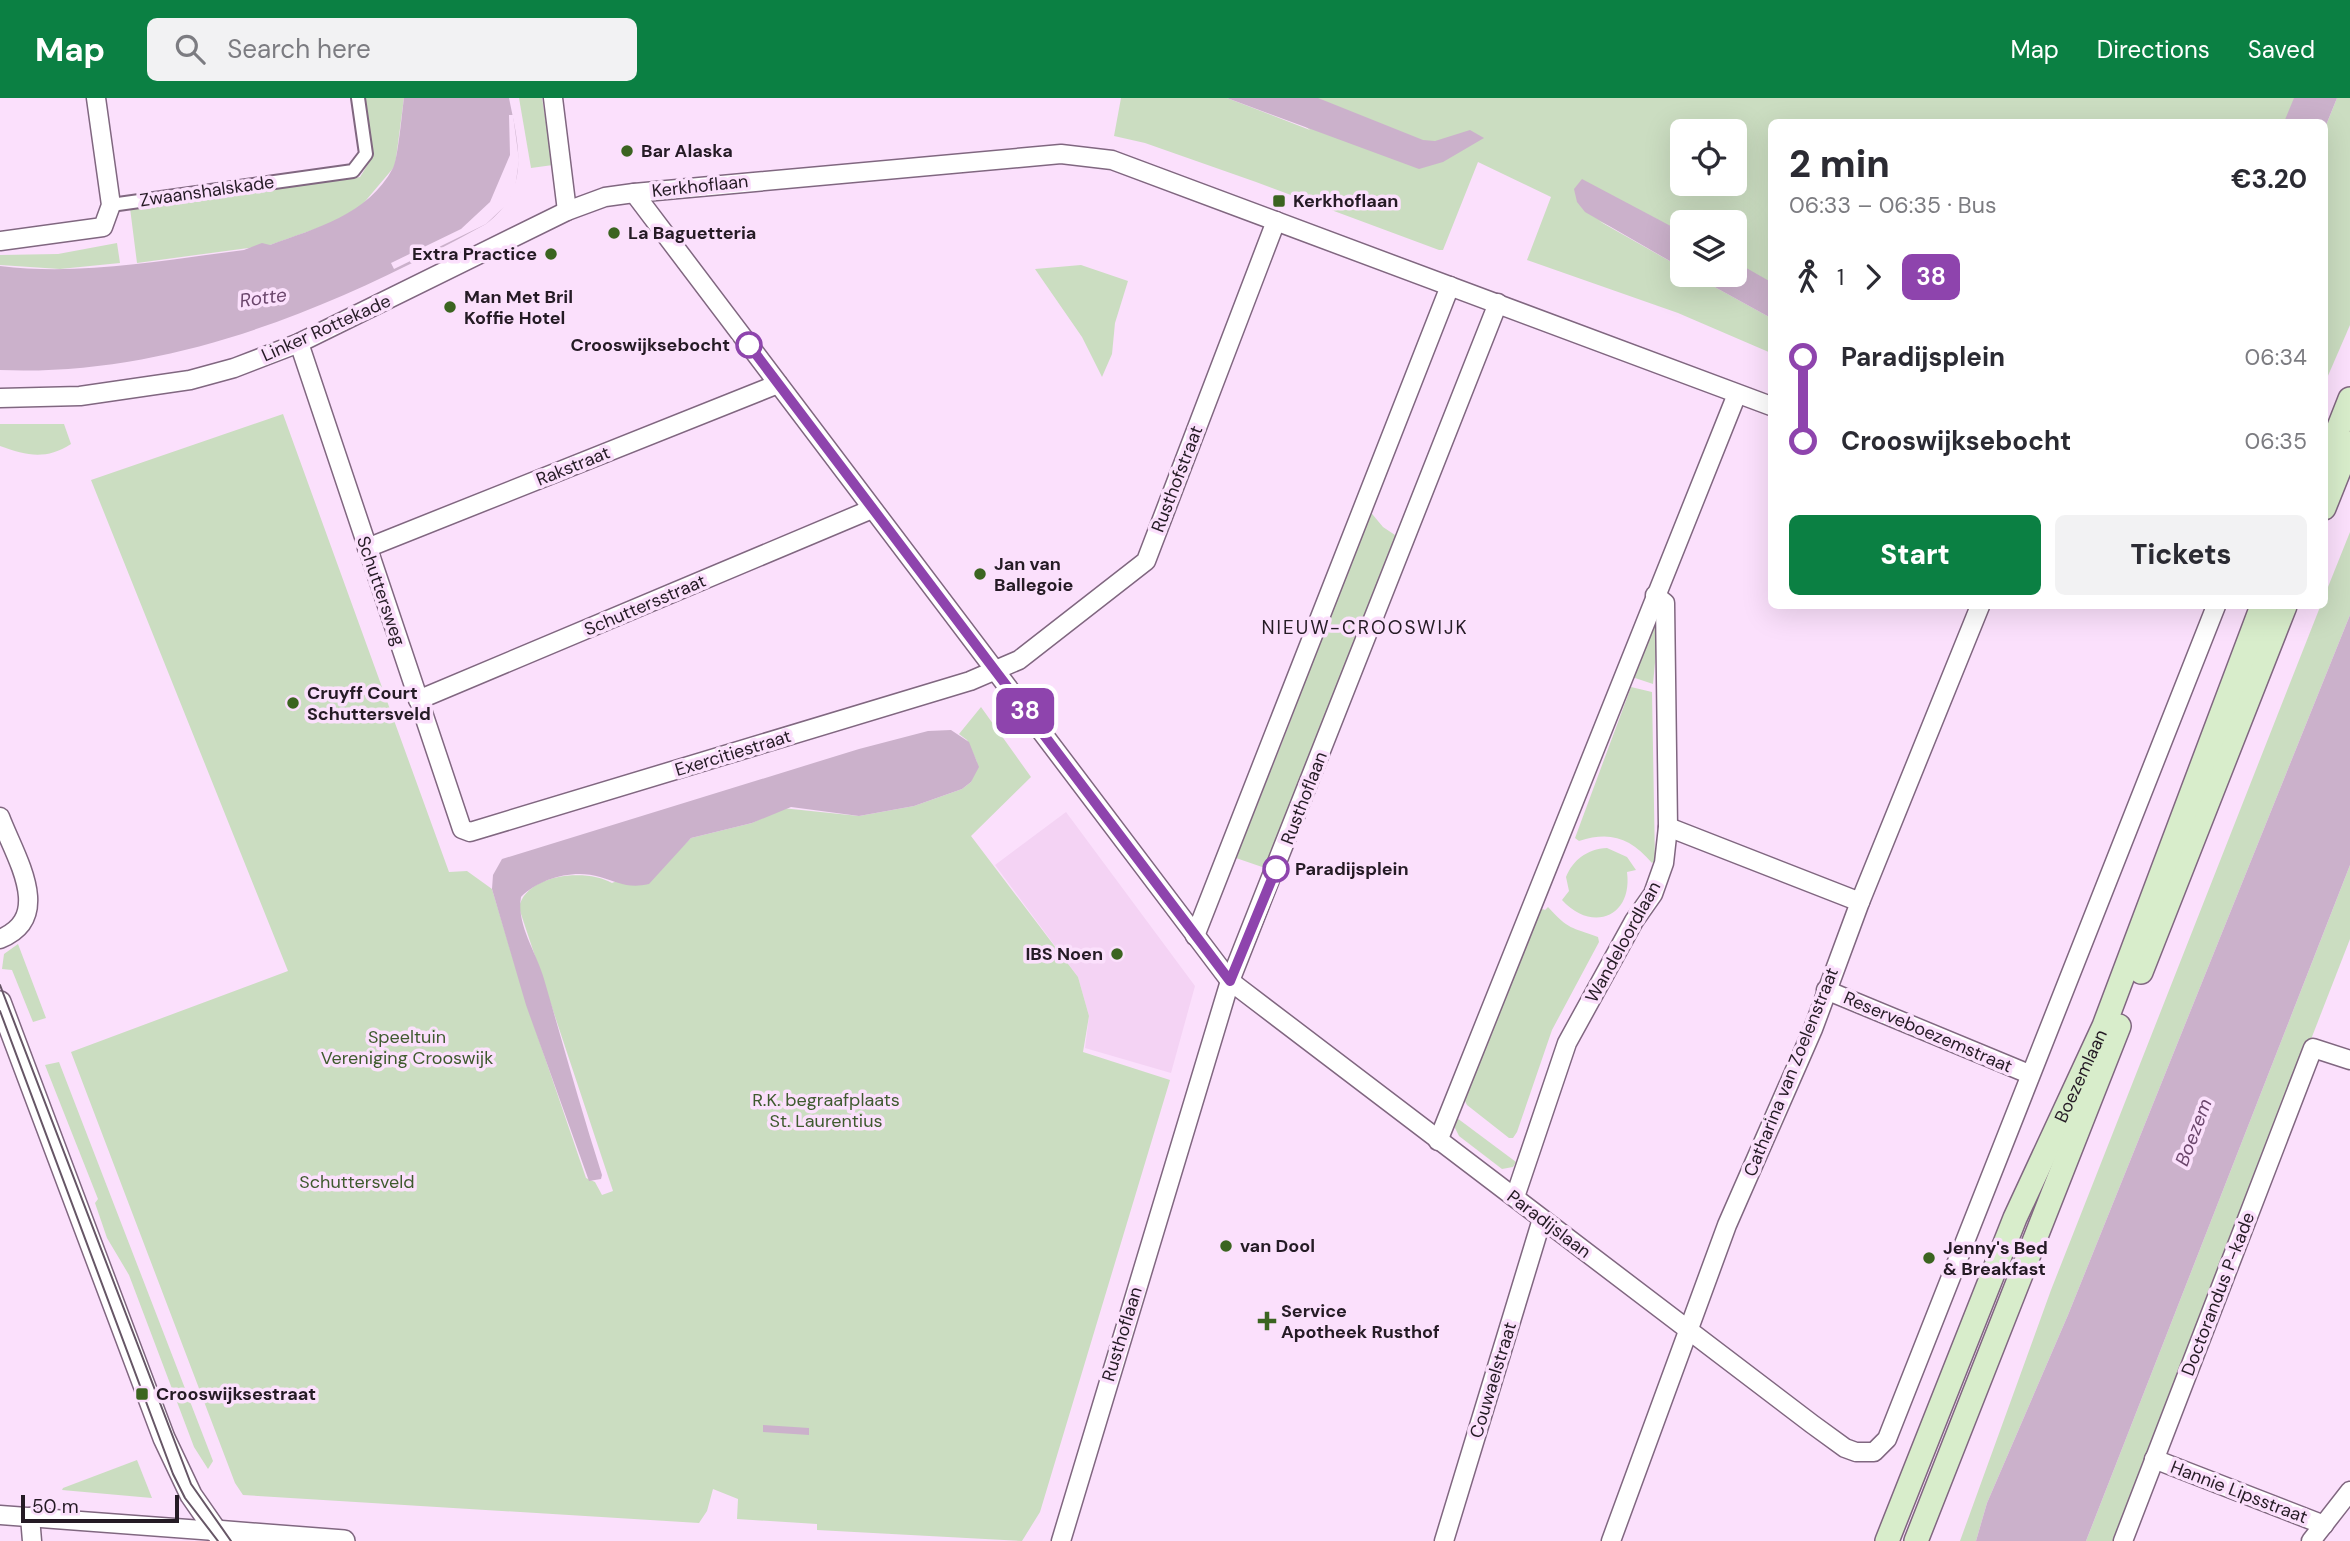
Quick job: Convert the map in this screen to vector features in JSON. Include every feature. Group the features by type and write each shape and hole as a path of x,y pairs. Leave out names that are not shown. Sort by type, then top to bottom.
{"main road":[{"path":"2328,455 2350,399"},
{"path":"2328,499 2350,443"},
{"name":"Boezemlaan","path":"1887,1541 2015,1218 2104,1026 2261,609"},
{"name":"Boezemlaan","path":"1916,1541 2285,609"}],"street":[{"path":"0,241 103,227 111,205 96,98"},
{"name":"Zwaanshalskade","path":"111,205 353,171 366,154 358,98"},
{"path":"553,98 567,211"},
{"name":"Kerkhoflaan","path":"634,192 1060,154 1112,160 1768,405"},
{"path":"634,192 1230,981"},
{"name":"Linker Rottekade","path":"0,398 80,396 190,380 234,368 299,343 567,211 590,202 634,192"},
{"name":"Rusthofstraat","path":"995,671 1019,660 1146,561 1276,221"},
{"path":"1195,936 1450,286"},
{"name":"Rusthoflaan","path":"1061,1541 1230,981 1498,303"},
{"name":"Schuttersweg","path":"299,343 462,829 470,832"},
{"name":"Rakstraat","path":"366,548 779,384"},
{"path":"1438,1141 1737,394"},
{"name":"Schuttersstraat","path":"418,700 872,509"},
{"name":"Wandeloordlaan","path":"1515,1197 1567,1043 1634,921 1653,894 1664,863 1668,827 1665,603 1655,595"},
{"name":"Catharina van Zoelenstraat","path":"1611,1541 1727,1226 1813,1030 1860,902 1979,609"},
{"path":"2029,1074 2215,609"},
{"name":"Exercitiestraat","path":"470,832 995,671"},
{"path":"0,817 30,898 27,918 14,933 0,939"},
{"path":"1668,827 1860,902"},
{"name":"Paradijslaan","path":"1230,981 1689,1331 1845,1448 1856,1452 1874,1452 1887,1439 2029,1074"},
{"name":"Reserveboezemstraat","path":"1826,990 2029,1074"},
{"path":"0,1004 164,1438 191,1495 219,1536"},
{"name":"Doctorandus P-kade","path":"2123,1541 2314,1048 2350,1060"},
{"name":"Couwaelstraat","path":"1444,1541 1542,1219"},
{"name":"Hannie Lipsstraat","path":"2154,1459 2324,1525"},
{"path":"2311,1541 2350,1491"},
{"path":"0,1515 219,1536 344,1541"},
{"path":"30,1517 32,1541"}],"shaded area":[{"name":"IBS Noen","path":"1066,812 1195,986 1171,1073 1085,1048 1089,1016 1078,977 995,865"}],"green space":[{"path":"365,98 404,98 395,166 362,205 335,222 270,245 137,263 130,208 360,177 373,156"},
{"path":"519,98 542,98 553,165 531,168"},
{"path":"1121,98 1227,98 1310,130 1268,98 2316,98 2305,119 1768,119 1768,296 1747,283 1747,210 1670,210 1670,253 1599,221 1670,261 1670,287 1715,287 1768,316 1768,352 1678,313 1527,260 1551,197 1478,162 1443,250 1145,143 1114,136"},
{"path":"2337,98 2350,98 2350,325 2328,376 2328,120"},
{"path":"117,243 120,263 60,269 0,265 0,255 58,254"},
{"path":"1081,265 1128,281 1115,323 1112,354 1102,377 1082,337 1035,269"},
{"path":"283,414 449,872 467,871 492,889 527,1005 586,1178 595,1182 602,1195 613,1191 519,908 532,888 544,881 573,875 601,878 612,883 669,860 691,838 752,823 782,808 859,816 914,806 962,789 971,782 977,762 967,740 959,734 981,707 1031,777 971,836 1078,977 1089,1016 1083,1052 1170,1080 1040,1512 1022,1541 817,1530 817,1524 737,1519 738,1499 713,1489 707,1511 699,1523 243,1495 235,1483 71,1052 288,971 91,480"},
{"path":"0,424 64,424 71,444 45,454 19,452 0,446"},
{"path":"1368,509 1383,527 1398,537 1265,868 1236,858 1289,725"},
{"path":"2350,532 2350,615 2068,1315 1987,1503 1976,1541 1960,1541 2051,1290 2319,609 2328,609 2328,587"},
{"path":"1657,618 1659,621 1653,684 1632,677"},
{"path":"1631,687 1652,692 1655,861 1652,863 1628,842 1619,839 1601,837 1579,841 1575,838"},
{"path":"1607,848 1627,857 1636,870 1627,872 1624,900 1617,909 1597,918 1586,916 1562,900 1569,891 1566,877 1582,856"},
{"path":"2350,865 2350,939 2116,1541 2086,1541"},
{"path":"1548,907 1566,924 1598,937 1599,942 1552,1030 1517,1132 1513,1138 1509,1138 1467,1105 1464,1099 1540,908 1545,910"},
{"path":"18,944 46,1018 33,1022 12,970 2,969 4,954"},
{"path":"59,1062 213,1461 208,1469 194,1447 129,1275 107,1238 95,1203 98,1199 45,1065"},
{"path":"1457,1118 1516,1162 1513,1167 1502,1169 1459,1136 1454,1126"},
{"path":"137,1460 152,1498 62,1490 63,1488"}],"water":[{"name":"Rotte","path":"404,98 509,98 518,150 516,182 500,211 486,224 430,254 313,308 191,349 128,362 64,369 0,370 0,266 61,269 153,262 244,250 262,243 270,245 323,226 355,209 370,197 393,168"},
{"path":"1227,98 1318,98 1423,140 1435,141 1470,130 1484,138 1443,162 1419,169"},
{"path":"2294,98 2337,98 2328,120 2285,119"},
{"path":"1582,179 1670,226 1670,261 1585,212 1577,202 1574,189"},
{"path":"1747,268 1768,280 1768,316 1715,287 1747,287"},
{"name":"Boezem","path":"2350,615 2350,865 2086,1541 1976,1541 1987,1503 2068,1315"},
{"path":"951,730 969,742 979,767 971,782 962,789 914,806 859,816 791,807 752,823 691,838 649,884 629,885 590,875 569,875 547,880 521,897 524,928 541,969 602,1175 601,1179 589,1181 526,1005 492,889 493,875 502,859 859,749 928,731"},
{"path":"763,1425 809,1428 809,1435 763,1432"}],"pier":[{"path":"509,115 513,115 519,160 515,188 507,204 486,224 394,269 391,263 461,229 490,202 510,155"}],"tram line":[{"path":"0,985 191,1484 231,1541"},
{"path":"0,1011 173,1474 185,1498 218,1541"}],"bus line":[{"name":"38","path":"749,345 1230,981 1276,869"}],"place":[{"name":"Bar Alaska","path":"627,151"},
{"name":"Kerkhoflaan","path":"1279,201"},
{"name":"La Baguetteria","path":"614,233"},
{"name":"Extra Practice","path":"551,254"},
{"name":"Man Met Bril Koffie Hotel","path":"450,307"},
{"name":"Crooswijksebocht","path":"749,345"},
{"name":"Jan van Ballegoie","path":"980,574"},
{"name":"Cruyff Court Schuttersveld","path":"293,703"},
{"name":"Paradijsplein","path":"1276,869"},
{"name":"IBS Noen","path":"1117,954"},
{"name":"van Dool","path":"1226,1246"},
{"name":"Jenny's Bed & Breakfast","path":"1929,1258"},
{"name":"Service Apotheek Rusthof","path":"1267,1321"},
{"name":"Crooswijksestraat","path":"142,1394"}],"district":[{"name":"NIEUW-CROOSWIJK","path":"1365,627"}],"park label":[{"name":"Speeltuin Vereniging Crooswijk","path":"407,1047"},
{"name":"R.K. begraafplaats St. Laurentius","path":"826,1110"},
{"name":"Schuttersveld","path":"357,1182"}]}
